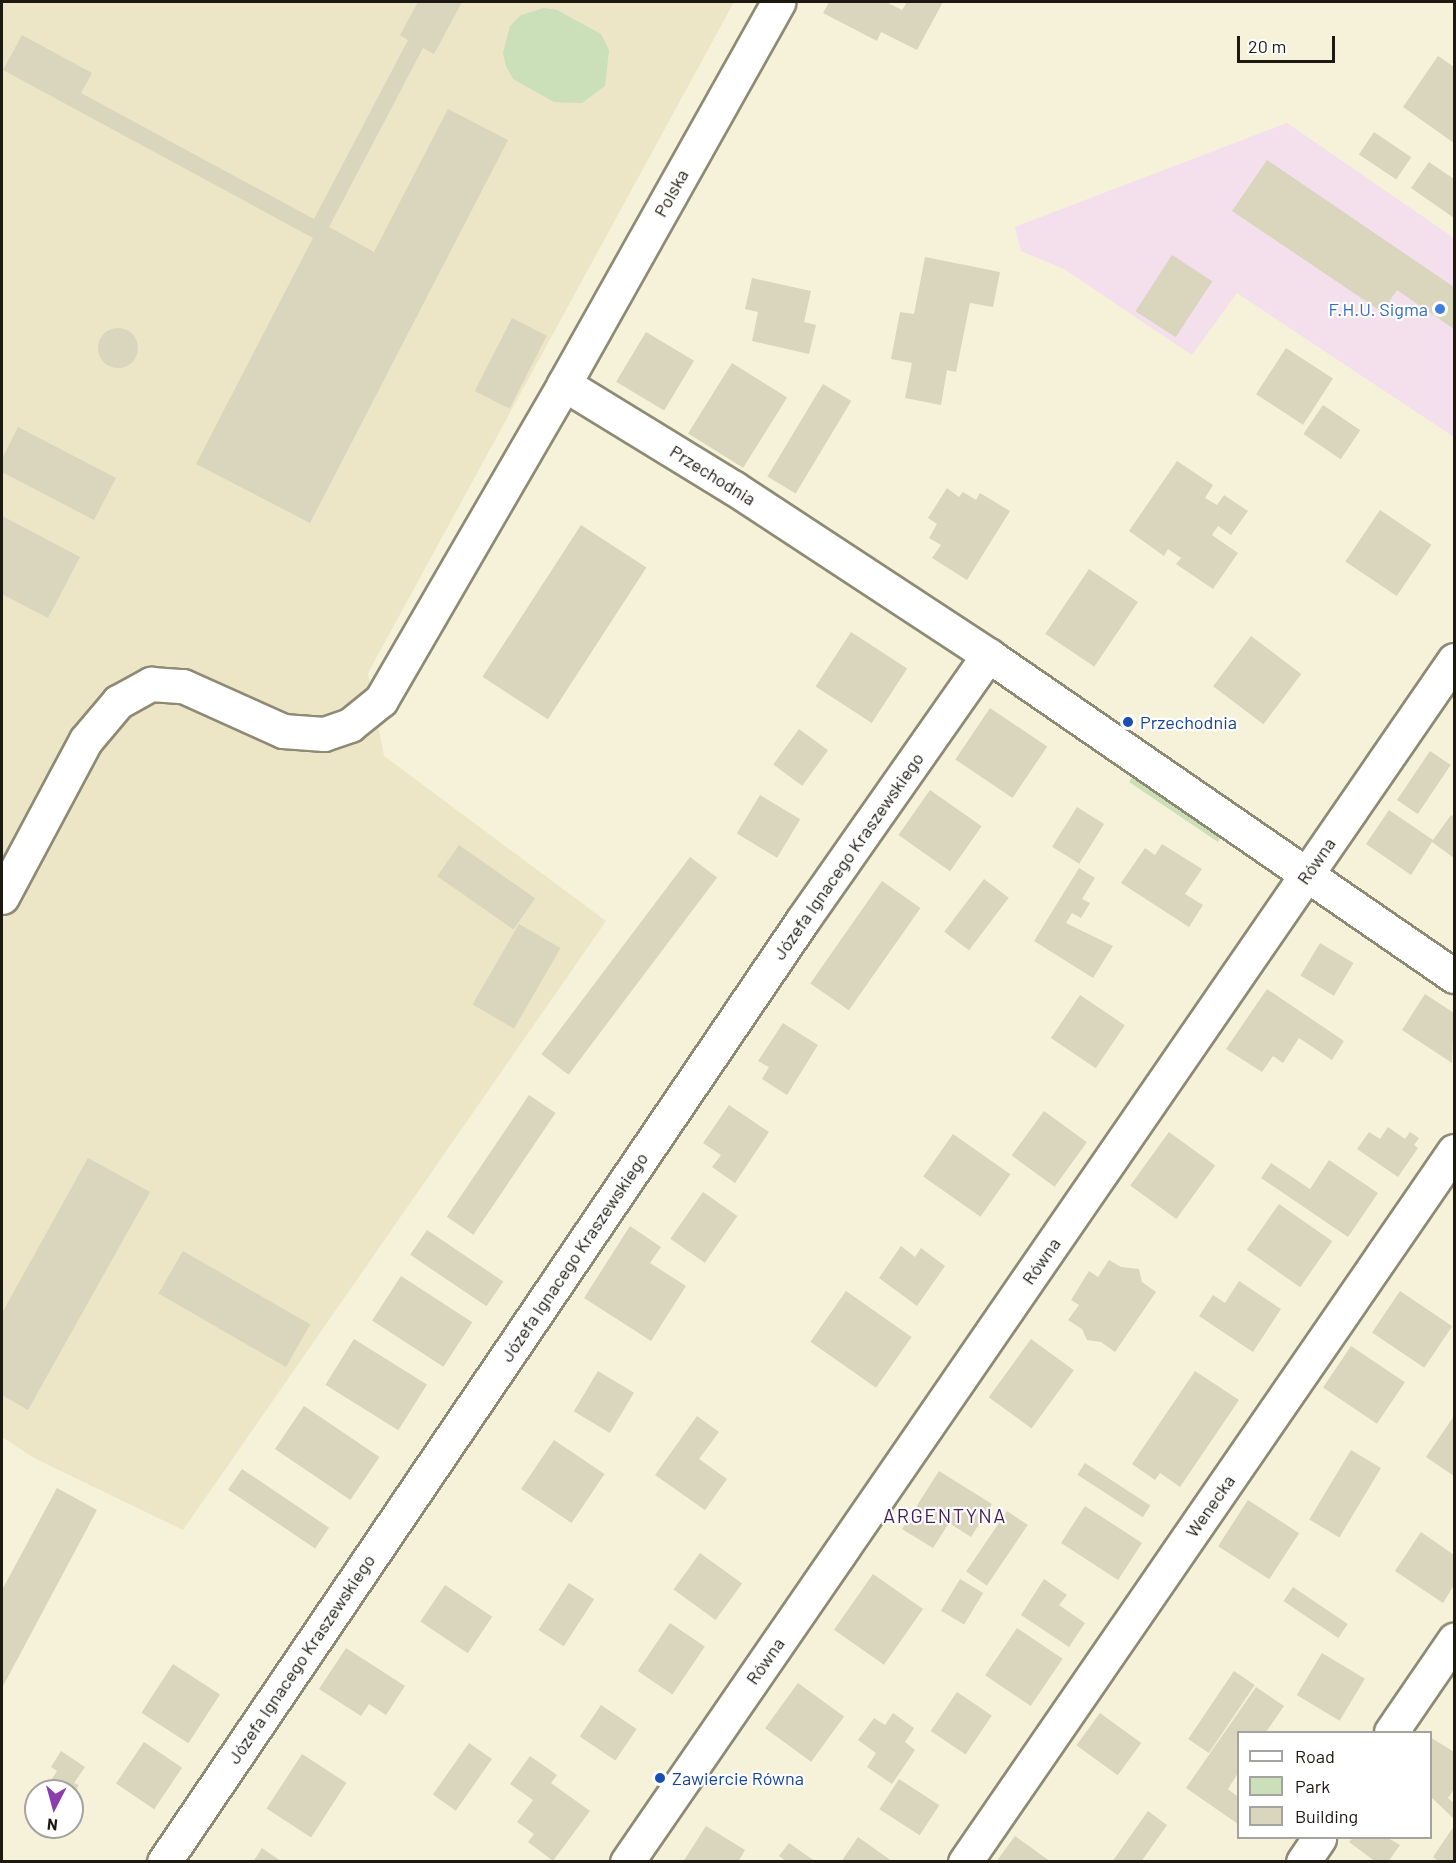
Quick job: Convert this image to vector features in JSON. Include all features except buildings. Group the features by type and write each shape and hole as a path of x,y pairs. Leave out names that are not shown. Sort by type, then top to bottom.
{"street":[{"name":"Polska","path":"2,897 86,740 118,702 151,684 183,686 283,731 324,734 350,725 381,700 564,384 778,2"},
{"name":"Przechodnia","path":"564,384 734,488 988,655 1455,976"},
{"name":"Józefa Ignacego Kraszewskiego","path":"164,1862 802,921 988,655"},
{"name":"Równa","path":"627,1862 1455,660"},
{"name":"Wenecka","path":"964,1862 1455,1151"},
{"path":"1392,1731 1455,1640"},
{"path":"1303,1862 1318,1839"}],"shaded area":[{"path":"2,2 734,2 368,673 384,756 606,921 183,1530 34,1458 2,1437"},
{"path":"1287,123 1454,238 1454,437 1237,293 1192,355 1064,269 1021,251 1015,227"}],"green space":[{"path":"544,8 557,10 601,34 609,50 605,86 582,103 554,102 513,79 506,66 503,53 510,26 521,15"},
{"path":"1132,777 1220,838 1218,842 1129,782"}],"place":[{"name":"F.H.U. Sigma","path":"1440,309"},
{"name":"Przechodnia","path":"1128,722"},
{"name":"Zawiercie Równa","path":"660,1778"}],"district":[{"name":"ARGENTYNA","path":"945,1515"}]}
